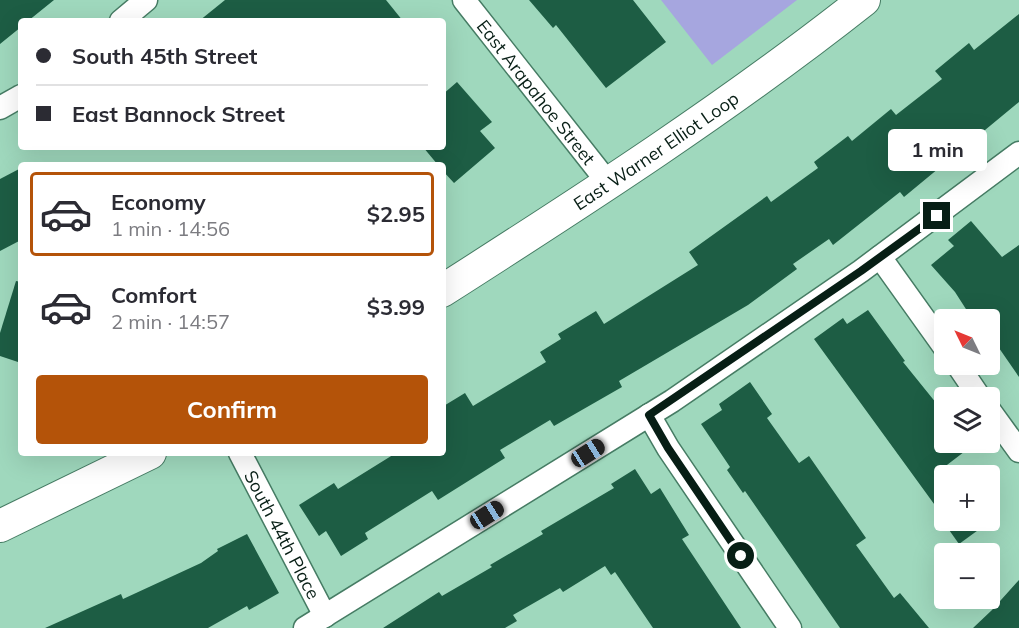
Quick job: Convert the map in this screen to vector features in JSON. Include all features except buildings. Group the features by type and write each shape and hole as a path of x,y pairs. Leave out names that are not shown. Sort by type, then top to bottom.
{"main road":[{"name":"East Warner Elliot Loop","path":"446,288 609,184 783,64 864,0"},
{"path":"0,526 144,456"}],"street":[{"name":"East Arapahoe Street","path":"464,0 609,184"},
{"path":"0,108 18,98"},
{"path":"305,628 649,415 880,257 1019,153"},
{"path":"880,257 934,333"},
{"path":"649,415 668,448 790,628"},
{"path":"1000,425 1019,451"},
{"name":"South 44th Place","path":"242,456 325,616"}],"shaded area":[{"path":"661,0 797,0 712,65"}],"route":[{"path":"741,556 668,448 649,415 861,271 937,216"}]}
